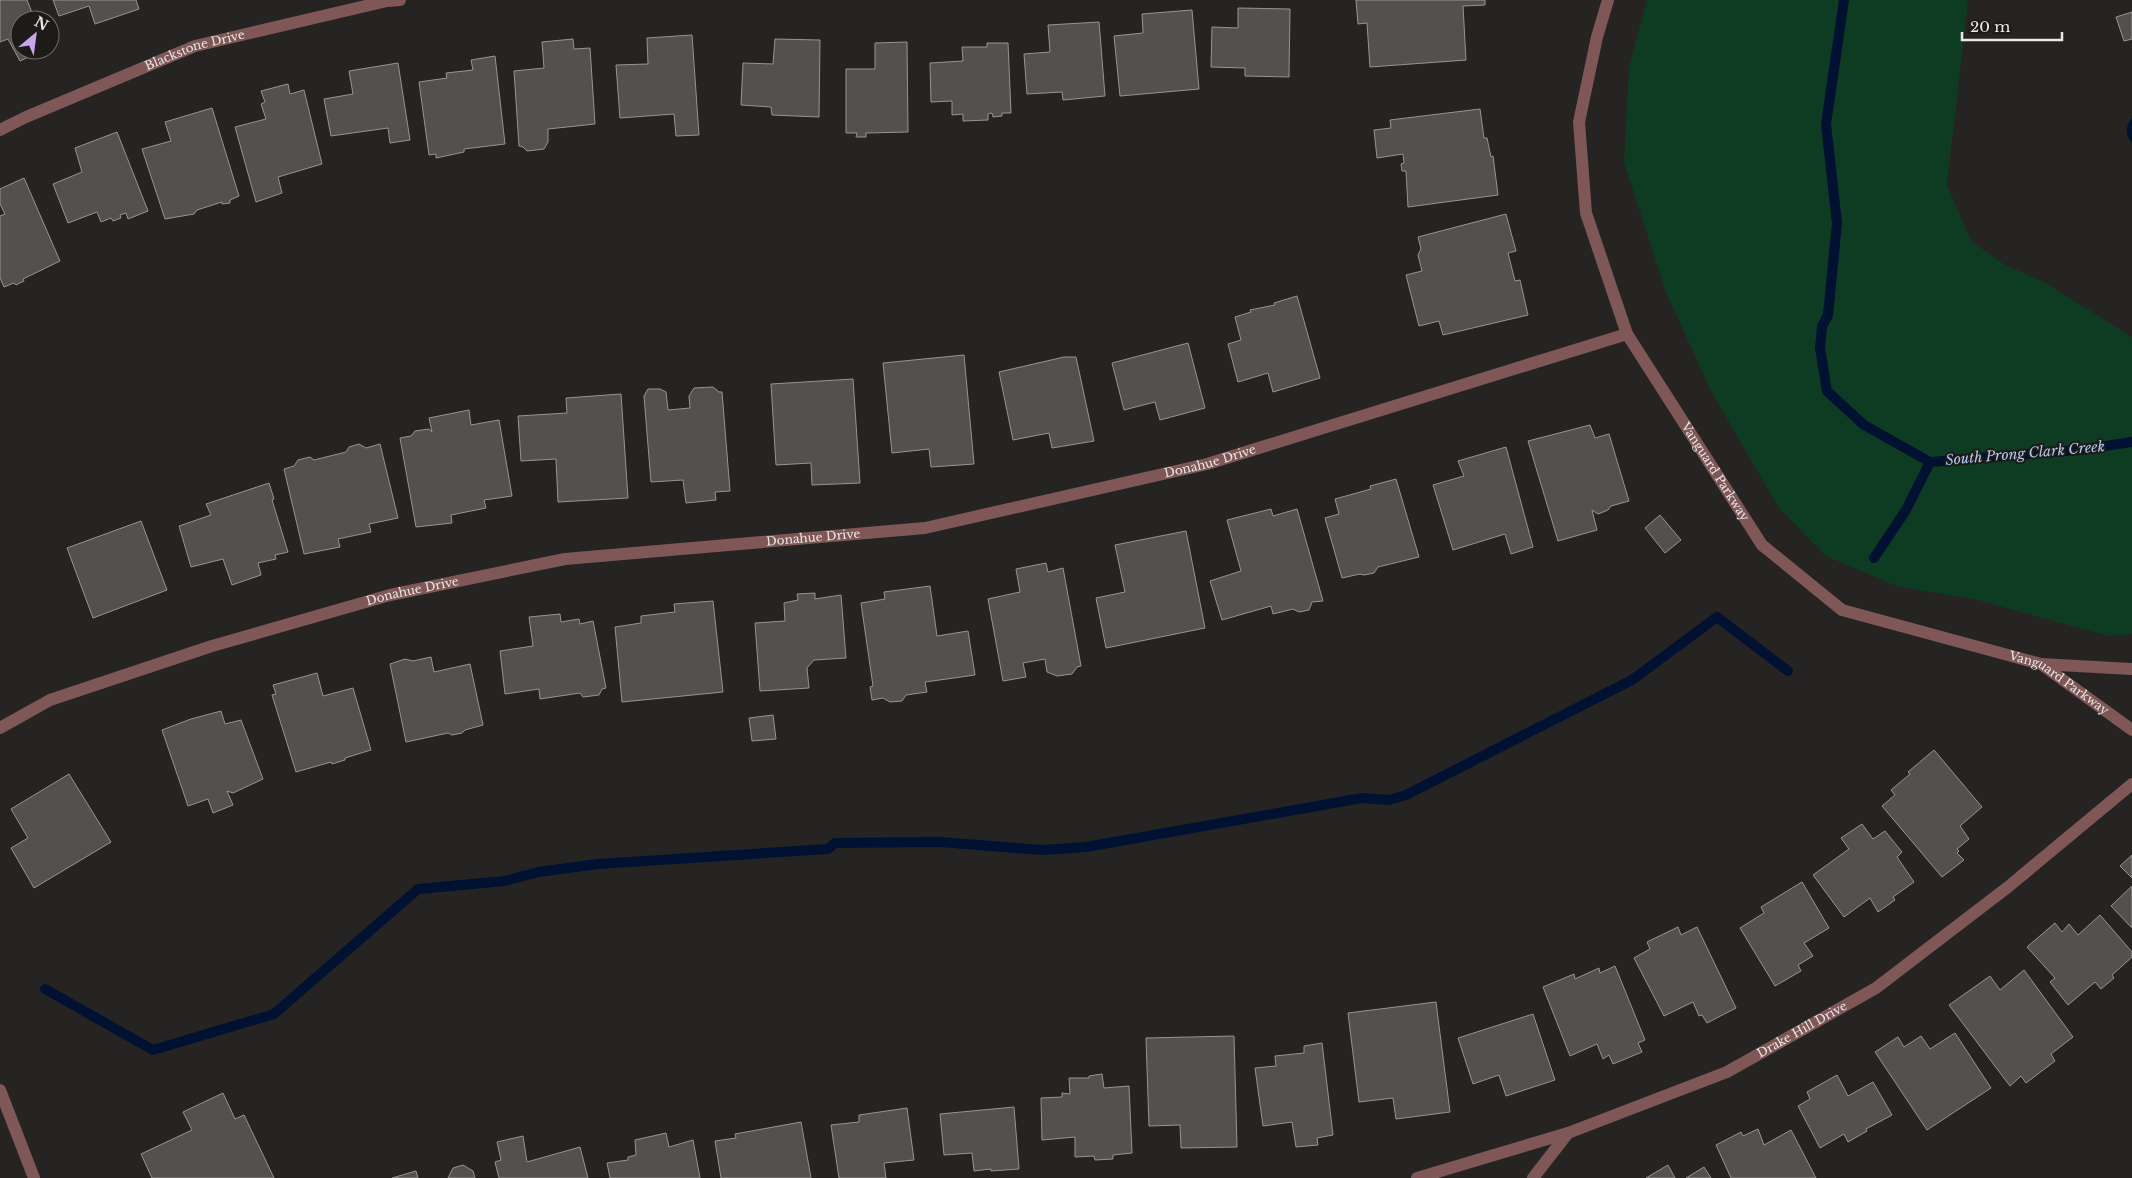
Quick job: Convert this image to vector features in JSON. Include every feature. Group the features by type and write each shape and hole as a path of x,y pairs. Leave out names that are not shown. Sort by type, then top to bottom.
{"street":[{"name":"Blackstone Drive","path":"0,130 196,46 387,1 400,0"},
{"name":"Vanguard Parkway","path":"1608,0 1597,37 1579,122 1586,213 1627,334 1762,545 1842,610 2041,664 2132,730"},
{"name":"Donahue Drive","path":"0,728 50,700 212,646 390,595 565,559 925,528 1208,464 1627,334"},
{"path":"2041,664 2132,669"},
{"name":"Drake Hill Drive","path":"1417,1178 1568,1133 1726,1072 1876,988 2008,887 2132,784"},
{"path":"0,1090 34,1178"},
{"path":"1533,1178 1568,1133"}],"green space":[{"path":"1647,0 1968,0 1947,185 1971,241 2005,265 2044,282 2132,337 2132,634 2109,636 1974,599 1899,587 1826,556 1779,508 1711,391 1666,292 1624,162 1629,68"}],"water":[{"path":"2132,118 2132,143 2128,137 2127,130"}],"building":[{"path":"0,0 27,0 31,10 10,10 10,43 8,39 0,42"},
{"path":"53,0 136,0 139,9 95,24 89,6 60,16 60,10 57,10"},
{"path":"1356,0 1485,0 1485,5 1463,6 1466,60 1370,67 1367,23 1358,24"},
{"path":"1238,8 1290,9 1289,77 1245,76 1245,68 1211,67 1212,27 1238,28"},
{"path":"1192,10 1199,89 1120,96 1114,36 1143,33 1142,14"},
{"path":"2132,12 2132,39 2124,41 2116,17"},
{"path":"1099,22 1105,96 1063,100 1062,92 1027,94 1024,54 1050,52 1048,25"},
{"path":"692,35 699,135 676,136 674,114 620,118 616,65 648,64 647,38"},
{"path":"573,39 574,49 590,48 595,124 548,129 548,142 544,149 527,151 519,146 514,71 544,68 542,42"},
{"path":"775,39 820,40 819,117 772,115 771,107 741,105 743,63 773,64"},
{"path":"907,42 908,132 866,133 866,137 856,137 857,133 846,133 846,69 875,69 875,43"},
{"path":"987,43 1008,43 1011,113 1002,113 1002,116 993,117 992,113 988,114 988,120 963,121 963,114 952,115 952,101 931,102 930,63 963,61 962,47 987,47"},
{"path":"495,56 505,144 464,149 464,152 436,158 436,154 429,155 419,82 447,78 446,73 473,70 471,60"},
{"path":"398,63 410,140 390,143 388,128 331,136 324,99 353,94 349,71"},
{"path":"288,84 290,94 304,90 322,164 278,177 282,193 256,202 235,127 266,119 261,104 265,102 261,91"},
{"path":"212,108 239,196 230,200 230,203 222,204 222,202 197,210 194,214 165,219 142,149 171,141 165,122"},
{"path":"1480,109 1484,138 1487,138 1491,157 1493,156 1498,195 1408,207 1406,171 1402,171 1401,164 1404,163 1403,154 1377,158 1374,130 1391,128 1390,120"},
{"path":"117,132 148,211 128,219 126,213 120,215 121,218 113,221 111,218 101,222 97,212 68,223 53,184 82,172 75,148"},
{"path":"24,178 60,261 23,279 24,281 16,285 14,283 4,287 0,278 0,216 5,214 0,204 0,189"},
{"path":"1506,214 1516,251 1508,253 1515,281 1520,280 1528,315 1443,335 1439,321 1419,326 1406,275 1422,271 1418,255 1421,249 1418,237"},
{"path":"1297,296 1320,378 1273,392 1268,373 1238,382 1228,344 1241,340 1235,317 1251,312 1250,310 1275,305 1274,303"},
{"path":"1188,343 1205,408 1160,420 1155,402 1124,410 1112,363"},
{"path":"964,355 974,464 931,467 929,449 892,453 883,363"},
{"path":"1064,357 1076,357 1094,441 1052,448 1049,433 1013,440 999,372"},
{"path":"853,379 860,483 812,485 811,463 776,465 771,384"},
{"path":"713,387 722,392 730,491 715,492 716,500 686,503 683,480 651,482 644,396 648,389 660,389 666,392 668,410 690,408 689,396 694,388"},
{"path":"621,394 628,498 558,502 556,459 521,461 518,416 567,413 566,398"},
{"path":"469,410 471,425 499,420 512,496 484,500 486,508 451,515 452,523 416,527 400,438 411,436 415,431 429,429 432,432 429,418"},
{"path":"1590,425 1595,438 1609,434 1629,501 1611,506 1608,510 1598,514 1592,510 1597,530 1558,541 1528,441"},
{"path":"359,444 366,448 380,444 398,518 369,524 371,532 338,539 340,547 304,554 284,469 294,466 298,460 310,457 314,460 346,452 349,447"},
{"path":"1506,447 1533,547 1511,554 1505,534 1453,550 1433,485 1464,476 1458,461"},
{"path":"1396,479 1419,557 1378,567 1374,573 1342,578 1325,518 1339,514 1335,499 1371,489 1370,486"},
{"path":"269,483 274,499 272,500 288,552 275,555 276,559 258,563 261,575 232,585 223,559 191,567 179,526 211,515 206,504"},
{"path":"1271,509 1273,516 1297,509 1323,601 1312,602 1309,610 1299,612 1293,609 1273,614 1271,606 1222,620 1210,581 1241,571 1227,520"},
{"path":"1660,515 1681,540 1665,553 1645,528"},
{"path":"141,521 167,590 93,618 67,548"},
{"path":"1186,531 1205,628 1106,648 1096,598 1125,592 1115,545"},
{"path":"1046,563 1048,572 1063,568 1081,666 1077,667 1072,674 1057,676 1047,672 1045,659 1023,663 1026,677 1003,681 988,599 1020,592 1016,569"},
{"path":"930,586 937,636 968,631 975,675 925,682 927,692 906,695 902,701 890,702 883,698 872,700 870,687 873,686 861,603 885,599 884,592"},
{"path":"815,593 815,599 841,595 846,658 814,660 807,668 809,688 760,691 755,623 785,621 784,603 798,600 797,594"},
{"path":"713,601 723,692 622,702 615,627 641,623 641,616 675,612 674,604"},
{"path":"560,614 561,622 579,619 580,624 593,621 606,688 602,689 599,695 583,697 580,693 540,699 539,689 505,694 500,651 533,646 529,617"},
{"path":"431,657 434,672 470,664 483,725 465,730 462,733 452,735 448,733 406,742 390,664 405,659 413,661"},
{"path":"317,673 323,696 353,688 371,750 332,764 331,762 296,772 272,695 276,694 273,685"},
{"path":"221,711 225,724 241,720 263,779 233,793 227,791 233,805 213,813 208,799 188,806 162,730 191,719"},
{"path":"773,715 776,739 752,741 749,718"},
{"path":"1934,750 1982,807 1960,826 1969,839 1957,849 1959,851 1957,853 1964,860 1942,877 1882,806 1895,795 1891,790 1910,774 1908,772"},
{"path":"69,774 111,842 34,888 11,848 28,838 11,809"},
{"path":"1862,824 1873,839 1885,831 1902,852 1897,857 1914,882 1893,897 1895,900 1878,912 1870,898 1844,917 1813,875 1849,849 1841,838"},
{"path":"2132,855 2132,878 2120,866"},
{"path":"1802,882 1829,928 1804,943 1813,956 1798,965 1801,971 1775,986 1740,928 1764,913 1761,907"},
{"path":"2132,886 2132,928 2111,906"},
{"path":"2100,915 2132,952 2132,957 2112,975 2114,978 2101,989 2095,982 2068,1005 2050,982 2055,978 2027,947 2055,923 2062,932 2069,924 2078,935"},
{"path":"1678,927 1681,935 1697,927 1736,1008 1707,1023 1702,1015 1699,1016 1693,1002 1664,1016 1634,958 1650,949 1647,942"},
{"path":"1615,966 1645,1040 1638,1043 1642,1052 1613,1064 1609,1055 1603,1059 1597,1044 1570,1056 1543,987 1574,974 1575,979 1599,968 1600,973"},
{"path":"2024,970 2073,1037 2051,1054 2055,1061 2026,1083 2021,1076 2010,1086 1949,1005 1990,976 2000,990"},
{"path":"1436,1002 1450,1112 1396,1119 1393,1098 1359,1102 1348,1013"},
{"path":"1533,1014 1555,1080 1506,1096 1499,1075 1473,1084 1458,1038"},
{"path":"1955,1033 1991,1088 1927,1130 1875,1052 1898,1037 1904,1047 1921,1036 1930,1049"},
{"path":"1234,1036 1237,1147 1181,1148 1180,1125 1149,1126 1146,1038"},
{"path":"1322,1043 1333,1135 1317,1138 1318,1145 1296,1147 1292,1122 1263,1126 1255,1068 1276,1066 1275,1056 1304,1053 1304,1046"},
{"path":"1102,1074 1104,1088 1129,1086 1132,1153 1113,1155 1113,1159 1095,1160 1094,1156 1075,1157 1075,1137 1042,1140 1041,1098 1062,1097 1062,1093 1070,1094 1069,1078 1089,1078 1089,1076"},
{"path":"1837,1075 1848,1096 1873,1082 1892,1115 1866,1129 1867,1131 1848,1142 1844,1134 1820,1148 1798,1106 1810,1099 1807,1092"},
{"path":"223,1093 235,1119 244,1115 274,1178 152,1178 141,1154 192,1130 183,1112"},
{"path":"1014,1107 1019,1169 974,1171 972,1153 944,1155 940,1114"},
{"path":"907,1108 914,1160 884,1163 886,1178 839,1178 831,1125 859,1122 859,1115"},
{"path":"801,1122 811,1178 721,1178 715,1141 736,1138 735,1134"},
{"path":"1758,1129 1764,1145 1791,1130 1816,1178 1731,1178 1716,1145 1741,1132 1743,1136"},
{"path":"666,1133 669,1147 693,1140 700,1178 610,1178 607,1163 628,1160 628,1157 636,1155 635,1140"},
{"path":"523,1136 527,1162 580,1147 588,1178 499,1178 495,1162 501,1160 497,1142"},
{"path":"463,1165 473,1171 475,1178 448,1178 453,1168"},
{"path":"1668,1165 1675,1178 1646,1178"},
{"path":"1704,1167 1711,1178 1686,1178"},
{"path":"416,1171 418,1178 392,1178"}],"waterway":[{"name":"South Prong Clark Creek","path":"1844,0 1826,124 1837,223 1828,315 1822,326 1820,348 1827,391 1864,425 1930,462 2079,450 2132,442"},
{"path":"1874,558 1906,510 1930,462"},
{"path":"45,989 153,1050 274,1014 418,889 505,881 538,872 598,864 828,849 835,843 940,842 1042,850 1086,847 1362,798 1389,800 1406,795 1632,680 1717,617 1788,671"}]}
